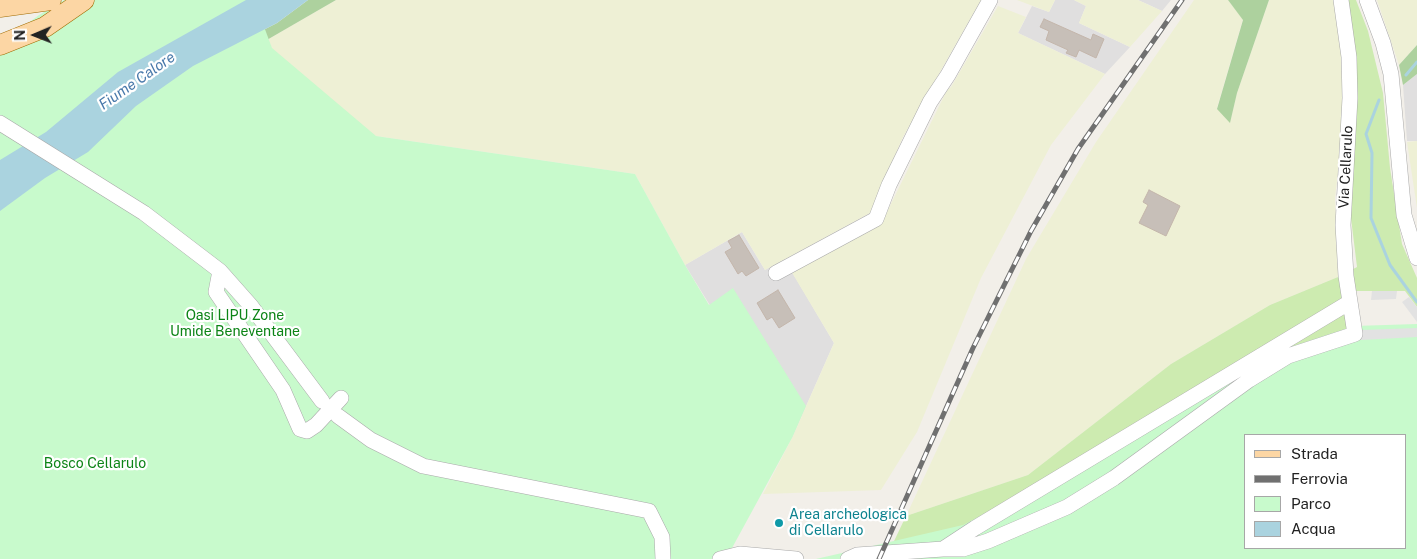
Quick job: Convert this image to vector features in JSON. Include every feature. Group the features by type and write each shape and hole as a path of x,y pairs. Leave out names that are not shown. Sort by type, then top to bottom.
{"main road":[{"path":"0,7 51,0"},
{"path":"0,45 45,28 84,0"}],"street":[{"path":"776,273 876,219 889,185 930,102 948,75 990,0"},
{"name":"Via Cellarulo","path":"943,549 963,549 988,541 1067,507 1114,478 1249,380 1288,356 1355,334 1350,302 1343,224 1350,98 1350,57 1341,0"},
{"path":"1366,0 1383,43 1391,74 1404,214 1417,258"},
{"path":"0,123 144,213 220,271 251,306 322,401"},
{"path":"220,271 216,292 283,390 300,428 307,431 316,425 341,398"},
{"path":"848,559 857,555 943,549 974,528 1350,302"},
{"path":"338,416 371,440 423,466 649,511 662,537 663,559"},
{"path":"720,559 740,554 796,559"}],"shaded area":[{"path":"1055,0 1074,0 1086,6 1079,23 1130,47 1105,74 1018,33 1032,6 1049,12"},
{"path":"1138,0 1171,0 1162,11"},
{"path":"1417,74 1417,141 1407,141 1403,85"},
{"path":"742,232 765,270 784,258 834,343 792,438 685,265"},
{"path":"1372,291 1397,291 1396,299 1371,300"},
{"path":"1409,297 1417,307 1417,322 1402,302"},
{"path":"1417,328 1417,337 1361,340 1361,330"}],"green space":[{"name":"Oasi LIPU Zone Umide Beneventane","path":"64,0 299,0 263,24 272,48 376,136 635,174 709,305 733,288 806,406 792,438 726,559 0,559 0,44 39,15"},
{"path":"308,0 336,0 189,85 193,66 277,23"},
{"path":"336,0 981,0 903,137 870,213 765,270 742,232 685,265 635,174 376,136 189,85"},
{"path":"1017,0 1055,0 1049,12"},
{"path":"1074,0 1138,0 1162,11 1130,47 1079,23 1086,6"},
{"path":"1194,0 1228,0 1243,19 1217,108 1230,122 1237,93 1269,0 1335,0 1341,46 1343,129 1335,198 1338,277 1270,305 1171,364 1028,475 906,516 1026,259 1096,142"},
{"path":"1228,0 1269,0 1237,93 1230,123 1217,109 1243,20"},
{"path":"1345,0 1356,0 1368,31 1383,93 1390,168 1402,244 1417,278 1417,307 1405,291 1346,291 1351,340 1177,443 886,558 906,516 1028,475 1171,364 1270,305 1338,277 1357,267 1349,202"},
{"path":"1377,0 1417,0 1417,45 1399,65"},
{"path":"998,6 1026,17 1018,33 1105,74 1051,145 981,278 917,432 881,490 763,494 792,438 834,343 791,271 882,222 947,90 951,87"},
{"path":"1417,45 1417,74 1403,85 1399,65"},
{"path":"1417,141 1417,208 1407,142"},
{"path":"1417,324 1417,559 816,559 963,525 1044,482 1278,351 1354,326"}],"water":[{"name":"Fiume Calore","path":"246,0 308,0 277,23 193,66 136,106 88,152 45,178 0,211 0,160 46,132 118,72"}],"building":[{"path":"1044,19 1091,40 1093,34 1104,39 1096,58 1079,50 1076,57 1066,53 1068,50 1046,40 1049,31 1040,27"},
{"path":"1149,190 1180,206 1166,236 1139,223 1148,205 1143,202"},
{"path":"739,235 759,268 746,276 742,271 738,274 725,252 732,248 728,241"},
{"path":"778,290 795,318 779,328 772,317 767,320 757,303"}],"waterway":[{"path":"1406,75 1417,62"},
{"path":"1379,100 1366,134 1372,153 1371,218 1390,265 1417,302"}],"railway":[{"path":"879,559 973,348 1031,231 1078,149 1182,0"}],"place":[{"name":"Area archeologica di Cellarulo","path":"779,523"}],"park label":[{"name":"Bosco Cellarulo","path":"95,464"}]}
